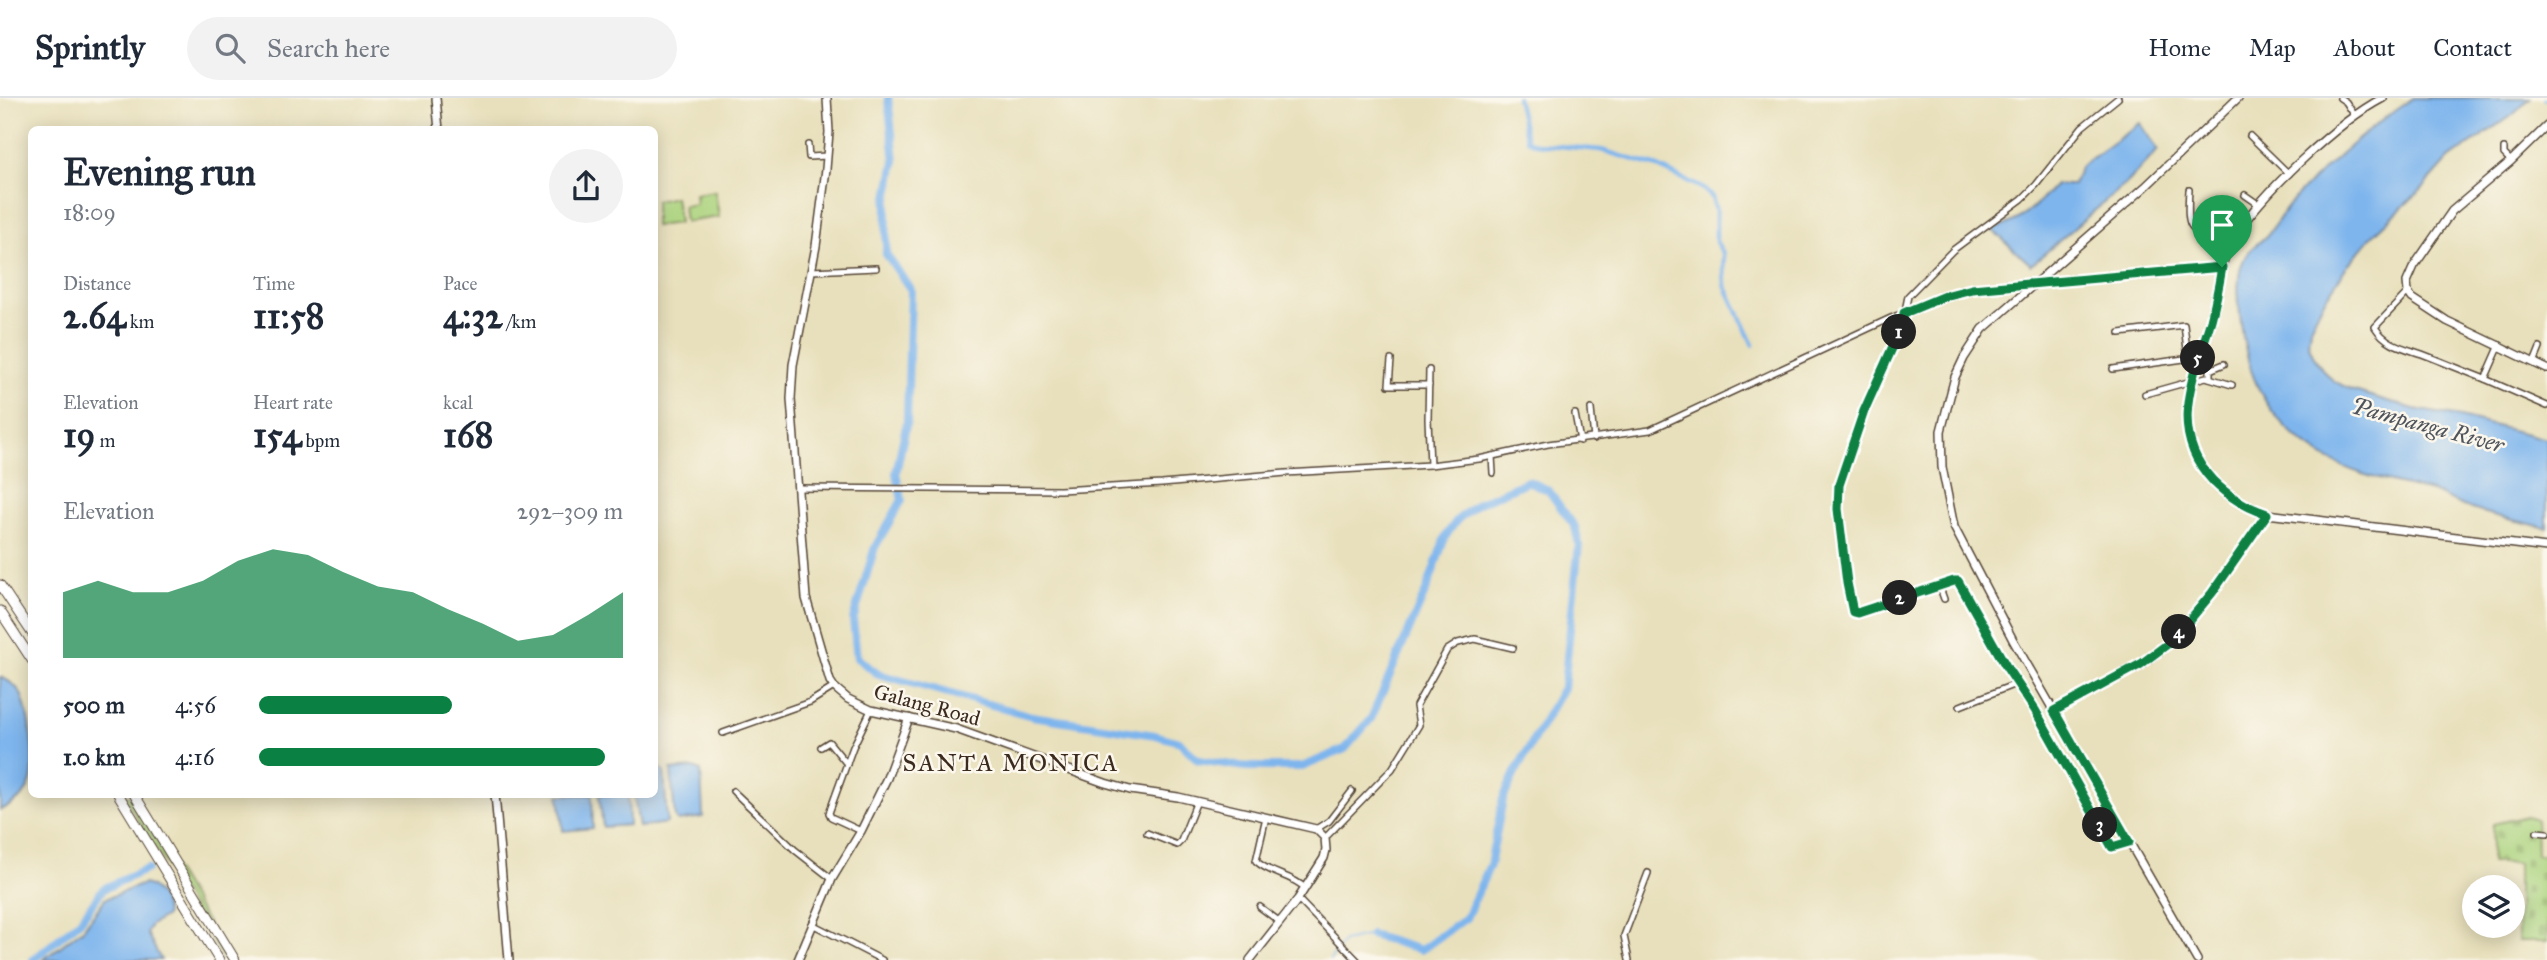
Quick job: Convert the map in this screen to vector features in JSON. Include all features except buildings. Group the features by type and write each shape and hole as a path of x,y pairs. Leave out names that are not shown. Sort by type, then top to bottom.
{"highway":[{"path":"0,585 28,628"},
{"path":"0,611 28,654"},
{"path":"120,798 219,960"},
{"path":"136,798 235,960"}],"street":[{"path":"436,98 439,126"},
{"path":"723,733 810,702 834,687 817,642 806,598 791,415 793,365 816,246 830,132 827,98"},
{"path":"2118,98 2082,127 2026,195 1953,250 1908,296 1902,326 1881,369 1849,454 1839,485 1838,509 1853,612 1958,581 2035,710 2111,846 2129,842"},
{"path":"2340,98 2355,116"},
{"path":"2197,960 2012,640 1956,534 1947,500 1941,434 1955,377 1968,351 1992,320 2145,187 2236,99"},
{"path":"2377,99 2258,204 2231,241 2192,380 2187,419 2193,452 2201,468 2223,492 2267,514 2547,548"},
{"path":"2547,126 2452,211 2409,275 2408,292 2412,299 2446,321 2547,369"},
{"path":"2250,136 2289,174"},
{"path":"808,145 809,157 827,156"},
{"path":"2504,149 2504,154 2511,161"},
{"path":"2189,190 2188,222 2192,228 2231,241"},
{"path":"2245,195 2258,204"},
{"path":"2211,248 2226,254"},
{"path":"797,488 1060,489 1430,464 1492,456 1650,430 1904,313 1945,296 1968,290 2222,267"},
{"path":"811,271 876,268"},
{"path":"2408,292 2376,325 2378,331 2401,348 2423,354 2547,406"},
{"path":"2120,333 2184,325 2188,358"},
{"path":"2485,379 2500,345"},
{"path":"2534,363 2540,348"},
{"path":"2113,369 2198,357"},
{"path":"1391,360 1389,385 1429,385"},
{"path":"2210,378 2210,370 2224,364"},
{"path":"1429,370 1430,464"},
{"path":"2145,394 2192,380 2210,378 2232,385"},
{"path":"1591,409 1594,439"},
{"path":"1575,414 1580,440"},
{"path":"1492,456 1493,474"},
{"path":"2054,711 2141,664 2173,640 2212,593 2267,514"},
{"path":"1939,585 1944,599"},
{"path":"1325,838 1392,769 1419,725 1416,706 1447,650 1458,643 1475,639 1513,648"},
{"path":"1959,706 2018,683"},
{"name":"Galang Road","path":"834,687 848,699 871,710 956,729 1080,775 1130,790 1197,801 1316,829"},
{"path":"861,831 831,817 829,813 871,710"},
{"path":"798,960 832,879 861,831 887,778 909,719"},
{"path":"821,747 829,742 847,764"},
{"path":"1250,960 1306,888 1324,858 1325,838 1316,829 1327,823 1352,790"},
{"path":"733,791 795,850 832,879"},
{"path":"495,798 509,960"},
{"path":"1147,833 1177,845 1197,801"},
{"path":"1266,817 1256,861 1276,874 1292,877 1306,888"},
{"path":"2537,832 2547,833"},
{"path":"1629,960 1623,936 1648,873"},
{"path":"1298,899 1357,960"},
{"path":"1260,907 1280,922"},
{"path":"812,924 882,960"}],"green space":[{"path":"715,191 719,217 685,222 683,206 696,204 695,194"},
{"path":"675,197 679,223 658,226 658,200"},
{"path":"125,798 131,798 230,960 224,960"},
{"path":"2527,816 2536,819 2537,855 2547,856 2547,941 2518,941 2518,938 2525,938 2525,875 2518,875 2518,863 2491,863 2493,824"}],"water":[{"name":"Pampanga River","path":"2413,98 2530,98 2516,112 2449,159 2425,186 2370,238 2347,266 2322,304 2310,328 2308,343 2325,373 2351,390 2414,409 2460,417 2547,439 2547,528 2475,510 2431,492 2361,473 2321,455 2302,442 2273,412 2262,395 2247,358 2238,293 2240,271 2247,254 2323,170 2367,132"},
{"path":"2140,123 2158,150 2128,182 2031,265 1990,228 2000,227 2018,219 2055,185 2073,185 2080,167"},
{"path":"0,677 17,688 24,702 28,722 28,788 13,804 0,810"},
{"path":"694,768 701,771 703,817 678,821 675,818 671,770"},
{"path":"658,769 661,769 664,771 667,823 639,827 634,798 658,798"},
{"path":"559,798 592,798 593,828 563,831"},
{"path":"599,798 628,798 629,825 603,827"},
{"path":"143,884 156,891 166,911 166,916 151,925 147,933 161,960 43,960 84,928 105,899"}],"waterway":[{"path":"888,98 895,161 887,203 886,254 911,290 907,421 896,473 898,482"},
{"path":"1517,98 1527,140 1537,144 1601,150 1658,167 1702,188 1712,197 1716,211 1716,242 1723,253 1725,285 1753,345"},
{"path":"900,490 902,500 875,547 853,620 857,658 878,674 1032,716 1155,735 1180,742 1198,760 1246,767 1302,767 1345,749 1371,719 1428,586 1445,537 1457,520 1477,504 1528,481 1548,490 1575,527 1579,544 1564,686 1503,799 1490,865 1466,918 1421,950 1371,935"},
{"path":"33,960 80,921 103,889 147,869"},
{"path":"1330,960 1344,941 1371,935"}],"district":[{"name":"SANTA MONICA","path":"1011,763"}],"route":[{"path":"2222,267 2216,301 2192,380 2187,411 2189,434 2199,464 2226,495 2267,514 2212,593 2173,640 2141,664 2054,711 2129,842 2112,847 1958,581 1853,612 1838,509 1839,485 1864,411 1902,326 1904,313 1945,296 1972,289 2222,267"}]}
